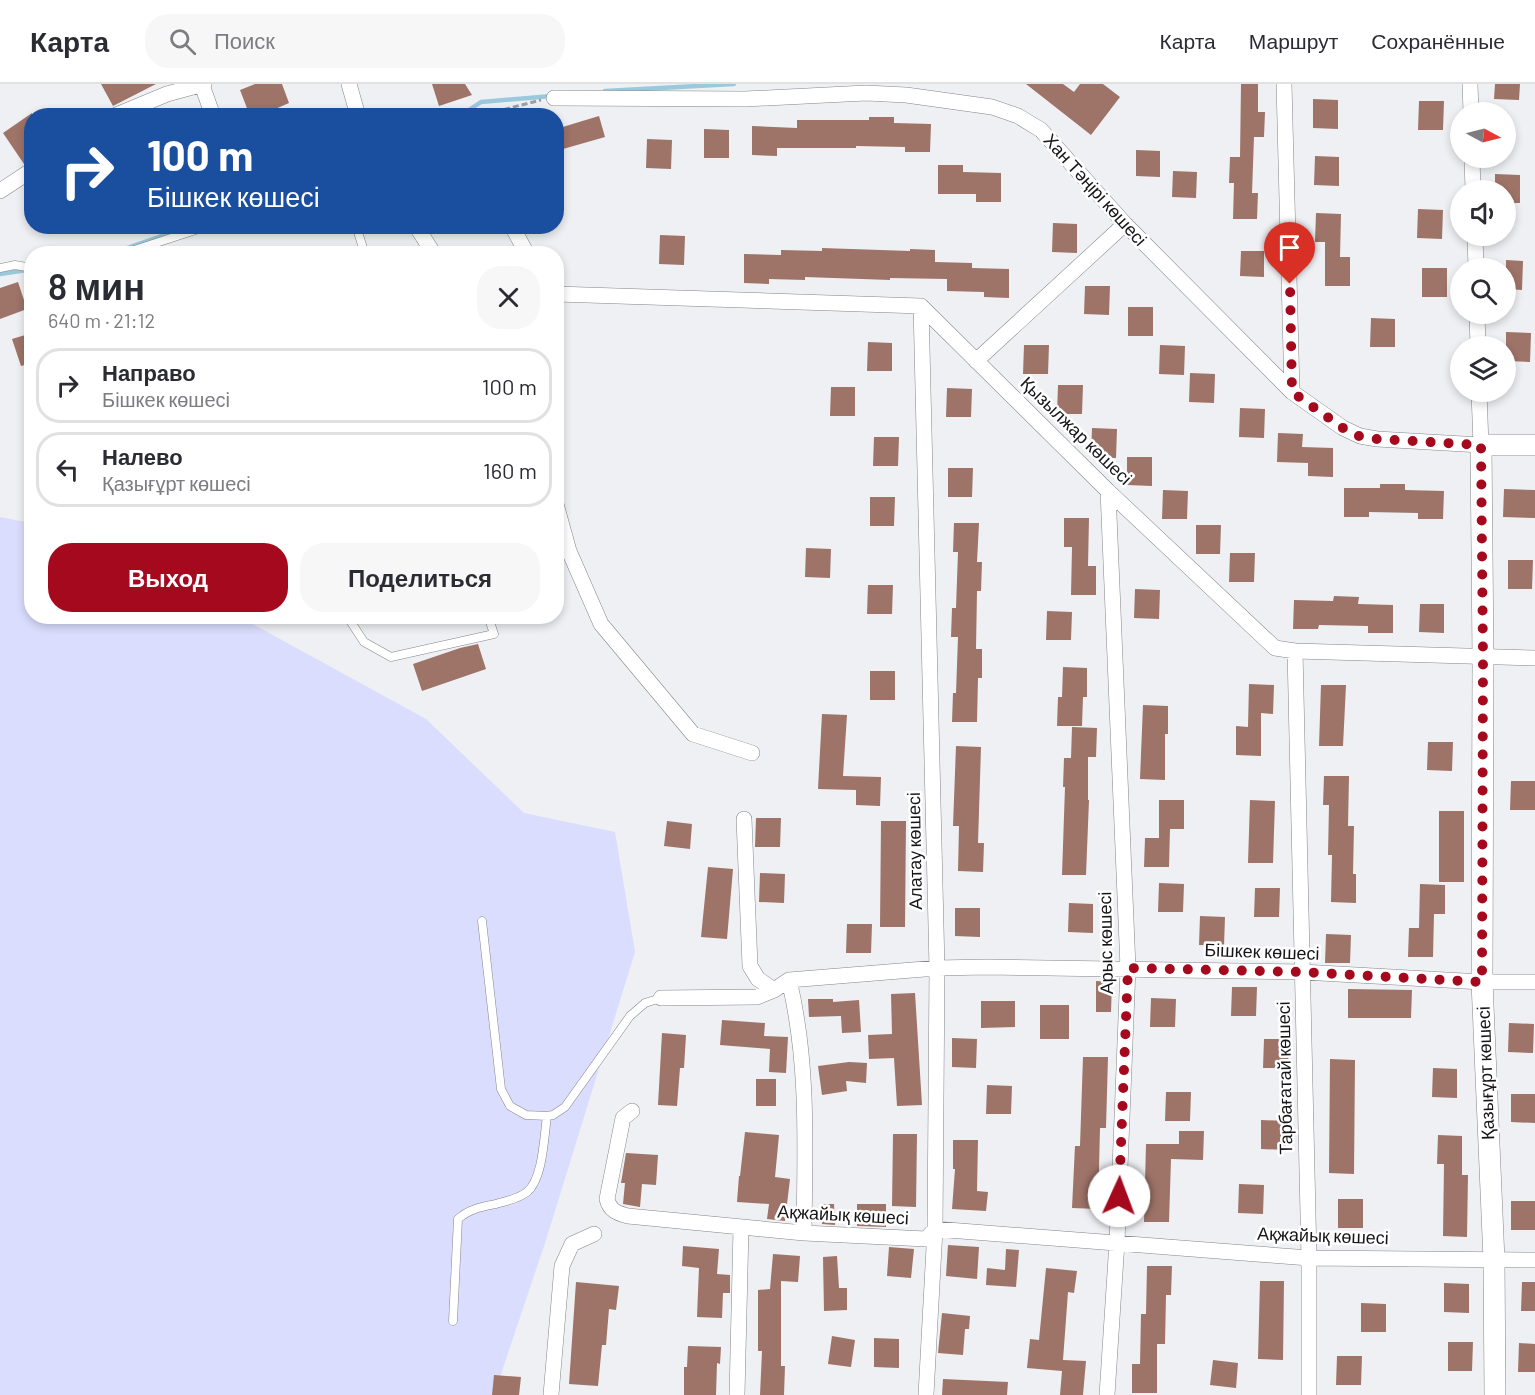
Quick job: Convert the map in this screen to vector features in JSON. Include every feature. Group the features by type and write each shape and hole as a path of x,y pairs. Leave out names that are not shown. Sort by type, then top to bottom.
{"street":[{"path":"129,108 164,89 203,84 210,108"},
{"path":"349,84 356,108"},
{"path":"1284,84 1292,392"},
{"path":"1470,84 1471,102"},
{"name":"Хан Тәңірі көшесі","path":"554,98 745,99 866,88 992,107 1018,116 1041,130 1125,224 1292,392 1343,428 1359,436 1377,439 1481,445 1535,445"},
{"path":"0,190 24,175"},
{"path":"976,361 1125,224"},
{"path":"564,294 921,306"},
{"name":"Қызылжар көшесі","path":"921,306 1108,491 1275,648 1295,651 1535,658"},
{"name":"Алатау көшесі","path":"921,306 937,968 935,1229 926,1395"},
{"name":"Қазығұрт көшесі","path":"1479,402 1483,658 1482,982 1494,1260 1495,1395"},
{"name":"Арыс көшесі","path":"1107,1395 1117,1242 1128,968 1108,491"},
{"path":"564,533 569,551 601,624 693,734 752,753"},
{"name":"Тарбағатай көшесі","path":"1295,651 1309,1258 1309,1395"},
{"path":"744,819 750,966 758,979 774,990"},
{"name":"Бішкек көшесі","path":"789,980 937,968 987,967 1302,972 1482,982 1535,982"},
{"path":"661,998 757,997 789,980 798,1017 806,1108 804,1233"},
{"name":"Ақжайық көшесі","path":"632,1111 623,1118 607,1199 609,1208 628,1216 804,1233 926,1239 935,1229 1309,1258 1535,1260"},
{"path":"737,1395 741,1228"},
{"path":"551,1395 562,1266 572,1244 594,1234"}],"lane":[{"path":"147,246 183,234"},
{"path":"0,268 15,265 24,267"},
{"path":"352,624 364,642 391,657 494,634 491,624"},
{"path":"482,921 501,1089 510,1106 526,1115 553,1115 565,1107 630,1016 645,1003 661,998"},
{"path":"453,1321 458,1219 467,1211 511,1200 527,1192 535,1182 539,1169 547,1116"}],"path":[{"path":"508,108 554,98"}],"shaded area":[{"path":"0,517 24,522 24,624 253,624 426,719 524,813 615,832 635,952 546,1240 494,1395 0,1395"}],"building":[{"path":"101,84 156,84 113,106"},
{"path":"255,84 282,84 289,103 277,108 247,108 240,90"},
{"path":"432,84 465,84 472,95 439,106"},
{"path":"1026,84 1063,84 1074,92 1080,84 1103,84 1120,97 1091,135"},
{"path":"1241,84 1258,84 1258,112 1265,112 1264,137 1254,137 1252,193 1258,193 1257,219 1233,219 1234,183 1229,183 1230,157 1240,157"},
{"path":"1495,84 1520,84 1519,100 1494,99"},
{"path":"1313,99 1338,100 1338,129 1313,128"},
{"path":"1419,101 1444,101 1443,130 1418,130"},
{"path":"599,116 605,137 564,149 564,127"},
{"path":"869,117 894,117 894,123 931,124 930,152 905,152 905,147 856,146 856,148 777,148 777,156 752,155 752,126 797,128 797,120 869,120"},
{"path":"24,119 24,164 3,133"},
{"path":"704,129 729,130 729,158 704,158"},
{"path":"647,139 672,140 671,169 646,168"},
{"path":"1136,150 1160,151 1160,177 1136,176"},
{"path":"1315,156 1339,157 1339,186 1314,185"},
{"path":"938,165 963,165 963,172 1001,173 1001,202 976,202 976,194 938,194"},
{"path":"1173,171 1197,172 1196,198 1172,197"},
{"path":"1495,174 1520,175 1520,203 1516,203 1516,180 1495,180"},
{"path":"1418,209 1443,210 1442,239 1417,238"},
{"path":"1316,213 1341,214 1340,257 1350,257 1350,286 1325,286 1325,242 1315,242"},
{"path":"1053,223 1077,224 1077,253 1052,252"},
{"path":"660,235 685,236 684,265 659,264"},
{"path":"822,248 935,250 935,262 972,263 972,268 1009,269 1009,298 984,297 984,292 947,291 947,279 890,278 890,280 805,277 805,280 769,279 769,284 744,283 744,254 781,255 781,250 822,251"},
{"path":"1241,251 1264,251 1264,277 1240,276"},
{"path":"1516,261 1523,261 1522,290 1516,290"},
{"path":"1422,268 1447,268 1447,297 1422,297"},
{"path":"18,282 24,300 24,310 0,319 0,288"},
{"path":"1085,286 1110,286 1109,315 1084,314"},
{"path":"1128,307 1153,307 1153,336 1128,336"},
{"path":"1371,318 1395,319 1395,347 1370,347"},
{"path":"1506,332 1531,333 1530,362 1516,361 1516,336 1506,336"},
{"path":"24,335 24,365 21,366 12,339"},
{"path":"868,342 892,343 892,371 867,371"},
{"path":"1024,345 1049,345 1048,374 1023,374"},
{"path":"1160,345 1185,346 1184,375 1159,374"},
{"path":"1190,373 1215,374 1214,403 1189,402"},
{"path":"1058,385 1083,385 1082,414 1057,414"},
{"path":"831,387 855,387 855,416 830,416"},
{"path":"947,388 972,389 971,417 946,417"},
{"path":"1240,408 1265,409 1264,438 1239,437"},
{"path":"1092,428 1117,429 1116,458 1091,457"},
{"path":"1278,433 1303,434 1302,447 1333,448 1333,477 1308,476 1308,463 1277,462"},
{"path":"874,437 899,437 898,466 873,466"},
{"path":"1127,457 1152,457 1152,486 1127,485"},
{"path":"948,468 973,468 972,497 948,497"},
{"path":"1380,484 1405,484 1405,490 1444,491 1443,519 1418,519 1418,513 1369,512 1369,517 1344,517 1344,488 1380,488"},
{"path":"1504,489 1535,490 1535,518 1503,517"},
{"path":"1163,490 1188,491 1187,519 1162,519"},
{"path":"870,497 895,497 894,526 870,526"},
{"path":"1064,518 1089,518 1088,566 1096,566 1096,595 1071,595 1072,547 1064,547"},
{"path":"954,523 979,523 977,562 982,562 981,591 977,591 976,649 982,649 982,678 978,678 977,722 952,722 953,693 956,693 958,637 951,637 952,608 956,608 958,552 953,552"},
{"path":"1196,525 1221,525 1220,554 1196,554"},
{"path":"806,548 831,549 830,578 805,577"},
{"path":"1230,553 1255,553 1254,582 1229,582"},
{"path":"1508,560 1533,560 1532,589 1508,589"},
{"path":"868,585 893,585 892,614 867,614"},
{"path":"1135,589 1160,590 1159,619 1134,618"},
{"path":"1334,596 1359,597 1358,604 1393,605 1393,633 1368,633 1368,626 1319,625 1318,629 1293,629 1294,600 1333,601"},
{"path":"1420,604 1444,604 1444,633 1419,632"},
{"path":"1047,611 1072,612 1071,640 1046,640"},
{"path":"478,644 486,669 422,691 413,664"},
{"path":"1063,667 1087,668 1087,697 1083,697 1082,726 1057,726 1058,697 1062,697"},
{"path":"870,671 895,671 895,700 870,700"},
{"path":"1249,684 1274,685 1273,714 1261,713 1261,756 1236,755 1236,726 1248,727"},
{"path":"1321,685 1346,685 1343,746 1319,746"},
{"path":"1143,705 1168,706 1168,734 1165,734 1165,780 1140,779"},
{"path":"822,714 847,715 843,776 881,777 880,806 856,805 856,790 818,789"},
{"path":"1072,727 1097,728 1096,757 1088,757 1086,875 1062,875 1064,758 1071,758"},
{"path":"1428,742 1453,742 1452,771 1427,770"},
{"path":"956,746 981,747 978,843 984,843 983,872 958,871 959,826 953,826"},
{"path":"1324,776 1349,776 1348,826 1354,826 1353,874 1356,874 1356,903 1331,902 1332,855 1328,855 1329,805 1323,805"},
{"path":"1511,781 1535,781 1535,810 1510,810"},
{"path":"1159,800 1184,800 1184,829 1170,829 1169,867 1144,867 1145,838 1159,838"},
{"path":"1250,800 1275,801 1273,863 1248,863"},
{"path":"1439,811 1464,811 1464,882 1439,882"},
{"path":"756,818 781,818 780,847 755,847"},
{"path":"667,821 692,824 690,849 664,846"},
{"path":"881,821 906,821 905,927 880,927"},
{"path":"708,867 733,869 727,939 701,937"},
{"path":"760,873 785,874 784,903 759,902"},
{"path":"1159,883 1184,884 1183,912 1158,912"},
{"path":"1420,884 1445,885 1445,914 1434,914 1433,957 1408,957 1409,928 1419,928"},
{"path":"1255,888 1280,888 1279,917 1254,917"},
{"path":"1069,903 1093,904 1093,933 1068,932"},
{"path":"955,908 980,908 980,937 955,936"},
{"path":"1200,916 1225,917 1224,946 1199,945"},
{"path":"847,924 872,924 871,953 846,953"},
{"path":"1326,934 1351,935 1350,963 1325,963"},
{"path":"1096,981 1112,982 1111,1012 1096,1012"},
{"path":"1232,987 1257,987 1256,1016 1231,1016"},
{"path":"1348,989 1412,990 1411,1018 1348,1018"},
{"path":"915,993 922,1105 897,1106 894,1058 869,1059 868,1035 892,1034 891,994"},
{"path":"1151,998 1176,999 1175,1027 1150,1027"},
{"path":"808,999 833,999 833,1002 859,1000 861,1032 842,1033 841,1016 809,1017"},
{"path":"981,1001 1015,1001 1015,1027 981,1028"},
{"path":"1040,1005 1069,1005 1069,1039 1040,1039"},
{"path":"722,1020 765,1023 764,1036 788,1037 786,1073 769,1072 770,1049 720,1045"},
{"path":"1509,1023 1534,1024 1533,1053 1508,1052"},
{"path":"662,1033 686,1035 684,1068 680,1068 677,1106 658,1105"},
{"path":"952,1038 977,1039 976,1068 952,1067"},
{"path":"1264,1039 1289,1039 1288,1068 1263,1068"},
{"path":"1083,1057 1108,1057 1106,1128 1100,1128 1098,1209 1072,1208 1075,1146 1080,1146"},
{"path":"1330,1059 1355,1060 1354,1174 1329,1173"},
{"path":"849,1062 867,1063 866,1083 846,1081 847,1091 822,1095 818,1066"},
{"path":"1433,1068 1457,1069 1457,1098 1432,1097"},
{"path":"756,1079 776,1079 776,1106 756,1106"},
{"path":"987,1085 1012,1086 1011,1114 986,1114"},
{"path":"1166,1092 1191,1092 1190,1121 1165,1121"},
{"path":"1511,1094 1535,1094 1535,1123 1511,1122"},
{"path":"1261,1120 1286,1121 1286,1150 1261,1149"},
{"path":"1179,1131 1204,1131 1203,1160 1171,1159 1169,1222 1144,1222 1146,1144 1179,1144"},
{"path":"745,1132 779,1135 775,1177 790,1179 785,1221 767,1219 769,1204 737,1202"},
{"path":"893,1134 917,1134 916,1207 892,1206"},
{"path":"1438,1135 1462,1136 1462,1175 1468,1175 1467,1237 1443,1236 1444,1164 1437,1164"},
{"path":"953,1140 978,1140 977,1191 988,1192 986,1211 952,1209 955,1169 953,1169"},
{"path":"626,1153 658,1155 656,1185 642,1184 640,1207 623,1204 625,1183 621,1183"},
{"path":"1239,1184 1264,1185 1263,1214 1238,1213"},
{"path":"1338,1199 1363,1199 1363,1228 1338,1228"},
{"path":"1511,1201 1535,1201 1535,1230 1511,1230"},
{"path":"821,1204 834,1204 835,1225 822,1224"},
{"path":"857,1204 886,1204 886,1227 857,1226"},
{"path":"948,1245 979,1247 977,1279 946,1276"},
{"path":"683,1246 719,1249 717,1274 730,1275 730,1293 723,1293 722,1318 697,1317 699,1268 682,1266"},
{"path":"889,1247 914,1249 911,1278 887,1276"},
{"path":"1006,1249 1019,1250 1016,1287 986,1285 987,1268 1005,1270"},
{"path":"773,1254 800,1256 798,1282 781,1281 781,1366 785,1366 784,1395 760,1395 762,1351 758,1351 758,1290 770,1289"},
{"path":"837,1256 839,1288 847,1288 847,1310 824,1311 823,1257"},
{"path":"1147,1266 1172,1266 1171,1295 1166,1295 1165,1344 1157,1344 1157,1393 1132,1393 1132,1364 1140,1364 1141,1314 1146,1314"},
{"path":"1046,1268 1077,1271 1074,1293 1068,1292 1063,1360 1086,1361 1083,1395 1060,1395 1062,1371 1027,1368 1030,1339 1039,1340"},
{"path":"1260,1281 1284,1281 1283,1360 1258,1359"},
{"path":"576,1282 619,1286 616,1310 609,1309 606,1345 602,1345 598,1386 569,1384"},
{"path":"1522,1282 1535,1282 1535,1311 1521,1311"},
{"path":"1444,1283 1469,1284 1469,1313 1444,1312"},
{"path":"1361,1303 1386,1304 1386,1332 1361,1332"},
{"path":"942,1313 970,1316 969,1329 965,1329 963,1355 938,1353"},
{"path":"832,1336 855,1340 851,1367 828,1364"},
{"path":"874,1338 899,1339 899,1368 874,1367"},
{"path":"1448,1342 1473,1342 1472,1371 1448,1371"},
{"path":"1519,1343 1535,1344 1535,1372 1518,1372"},
{"path":"688,1346 721,1347 720,1364 717,1363 716,1395 684,1395 684,1367 687,1367"},
{"path":"1337,1356 1362,1356 1361,1385 1336,1385"},
{"path":"1213,1360 1238,1363 1236,1388 1210,1385"},
{"path":"494,1375 521,1377 519,1395 492,1395"},
{"path":"943,1379 1008,1382 1007,1395 942,1395"}],"waterway":[{"path":"605,91 734,84"},
{"path":"472,108 481,102 552,96"},
{"path":"133,246 167,234"},
{"path":"0,274 24,270"}],"route":[{"path":"1119,1196 1128,968 1302,972 1482,982 1481,445 1359,436 1343,428 1292,392 1290,284"}]}
